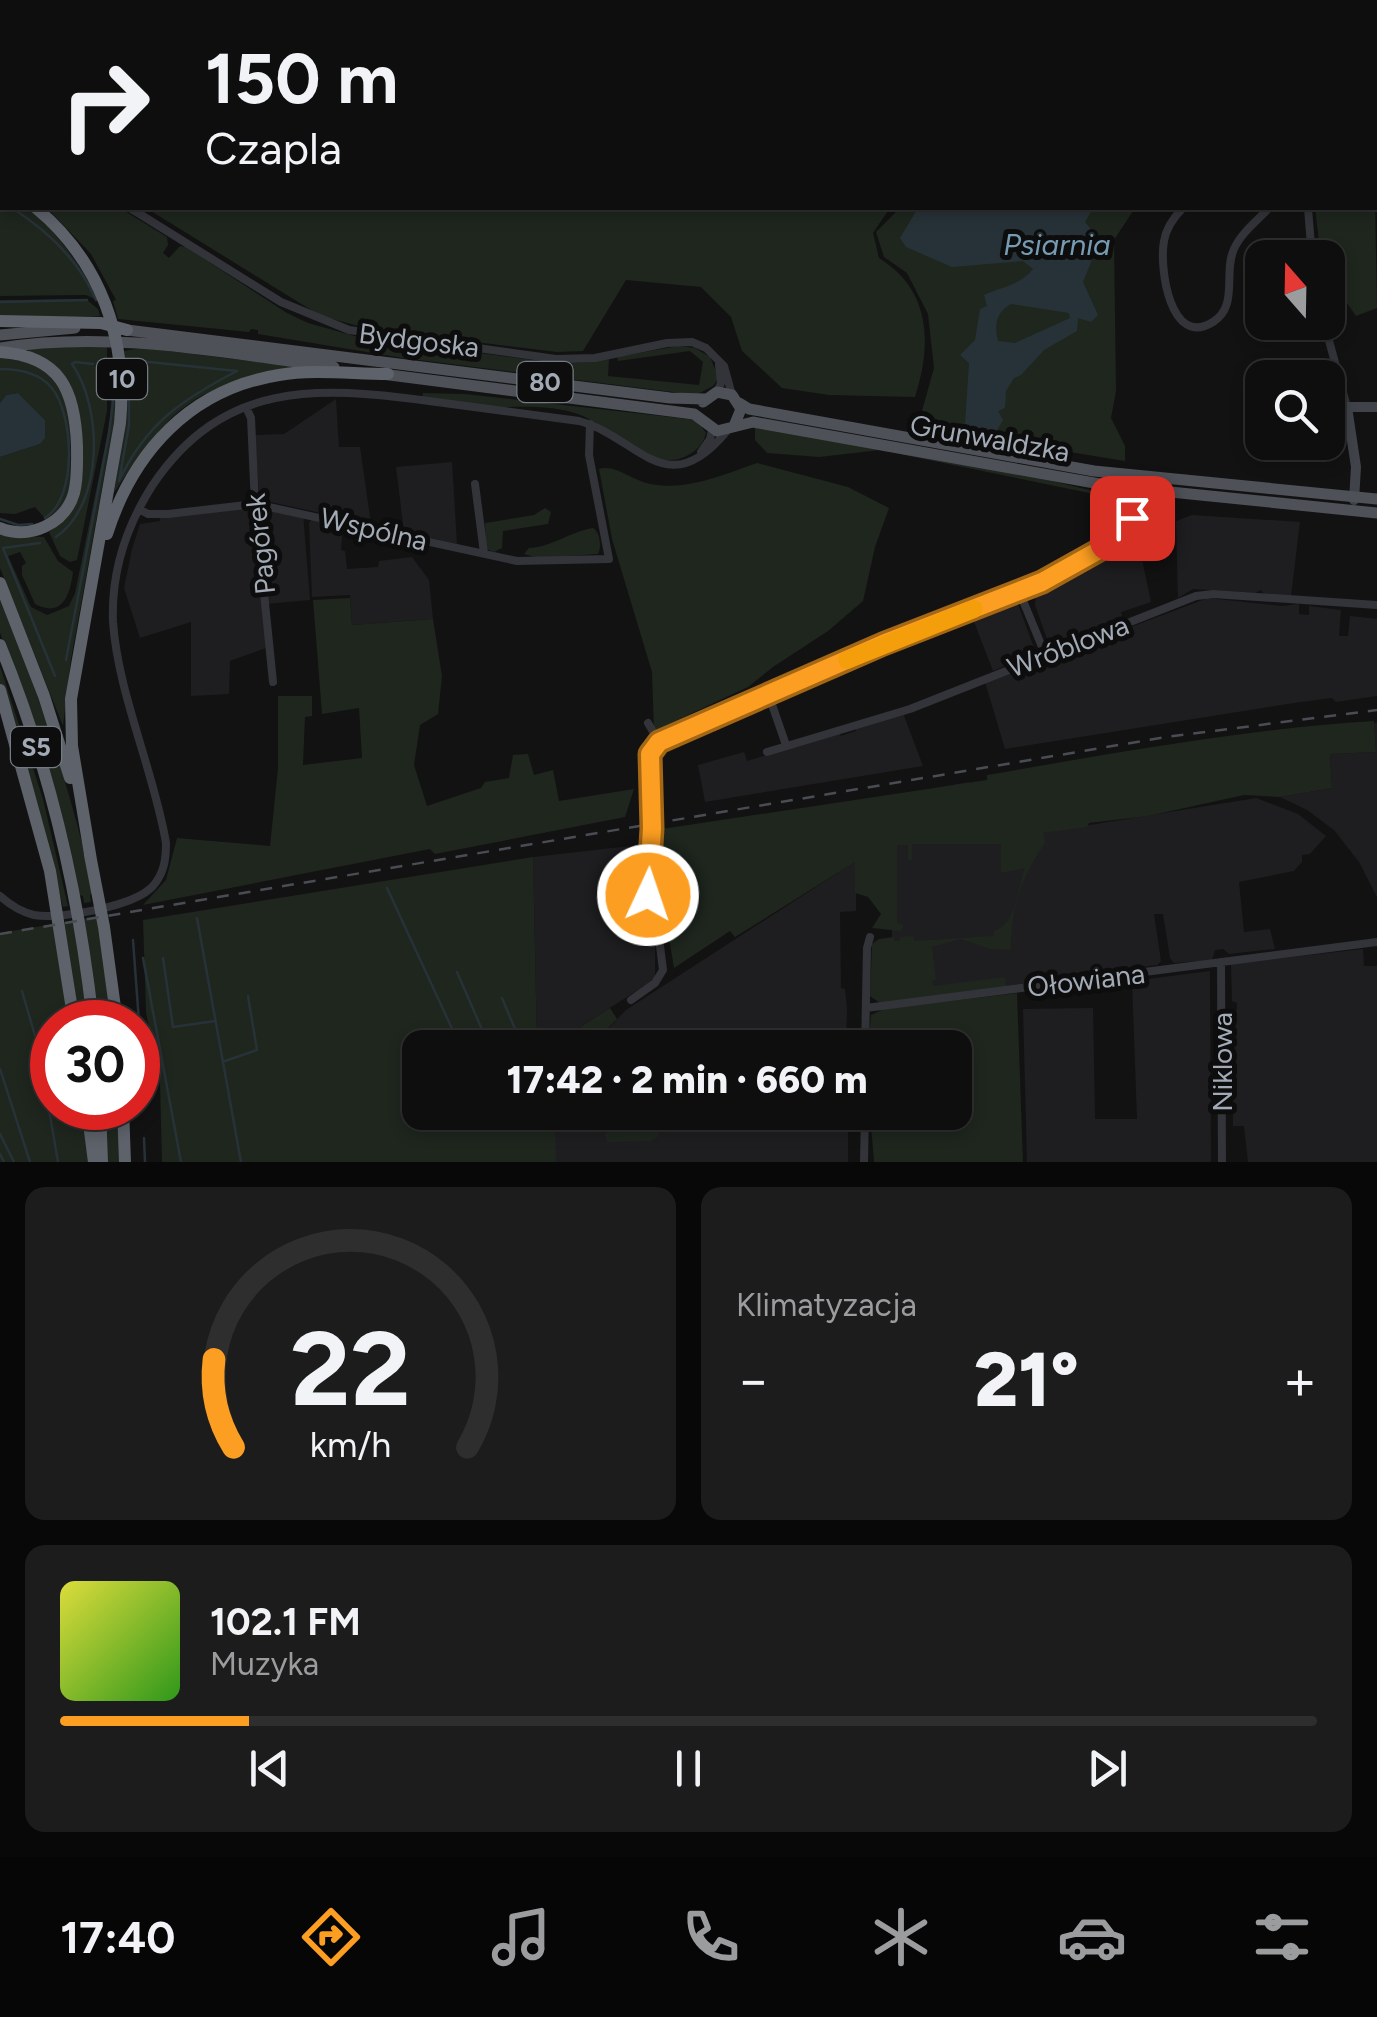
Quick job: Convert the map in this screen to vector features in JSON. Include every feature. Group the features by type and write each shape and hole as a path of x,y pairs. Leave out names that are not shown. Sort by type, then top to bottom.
{"highway":[{"name":"10","path":"38,210 61,230 90,270 110,314 122,376 120,422 73,684 70,722 91,860"},
{"path":"0,321 124,332"},
{"path":"0,350 48,366 65,385 76,418 77,462 70,504 54,521 34,531 18,533 0,528"},
{"path":"92,574 128,480 153,443 194,407 235,386 279,375 388,374"},
{"name":"S5","path":"0,583 44,696 91,860 114,1000"},
{"name":"S5","path":"0,646 39,756 75,905 90,1000"},
{"path":"0,690 25,773 57,908 71,1000"},
{"path":"0,710 25,773"},
{"path":"90,1130 94,1162"},
{"path":"101,1130 102,1162"},
{"path":"125,1130 126,1162"}],"main road":[{"path":"0,335 49,329 103,331"},
{"path":"0,350 103,331"},
{"name":"80","path":"124,332 388,374"},
{"name":"Bydgoska","path":"124,332 670,398 711,395"},
{"name":"Bydgoska","path":"388,374 694,414 707,425"},
{"path":"707,425 701,409 711,395"},
{"name":"80","path":"711,395 735,399 749,409 893,441"},
{"path":"730,429 740,416 735,399"},
{"name":"80","path":"707,425 730,429 753,422 893,441"},
{"name":"Grunwaldzka","path":"893,441 1354,504 1377,513"},
{"name":"Grunwaldzka","path":"893,441 1138,489 1354,504 1377,499"}],"street":[{"path":"133,210 281,302 348,330 556,359 595,358 667,343 692,342 706,348 719,361 728,374 735,399"},
{"path":"1181,210 1167,228 1163,264 1173,311 1182,321 1199,327 1213,322 1223,312 1231,254 1267,210"},
{"path":"1308,210 1311,240"},
{"path":"1329,340 1347,407 1356,467 1354,504"},
{"path":"711,395 721,383 719,361"},
{"path":"0,896 28,914 48,916 132,900 151,888 161,875 166,859 163,824 142,752 114,623 120,556 139,509 158,478 206,430 246,407 302,392 362,392 590,424 640,456 663,465 686,462 715,445 730,429"},
{"name":"Pagórek","path":"246,407 251,418 255,504 274,682"},
{"path":"1347,407 1377,408"},
{"name":"Wspólna","path":"139,509 148,514 168,514 255,504 533,563 610,560 589,455 590,424"},
{"path":"700,454 710,439 707,425"},
{"path":"631,1000 655,983 663,970 657,922 648,895 650,754 659,742 1068,569 1116,540 1132,518 1140,475"},
{"path":"475,484 484,553"},
{"path":"1019,590 1045,654"},
{"name":"Wróblowa","path":"766,752 910,709 1196,596 1377,606"},
{"path":"768,693 786,745"},
{"path":"648,723 659,742"},
{"path":"865,1030 870,937"},
{"name":"Ołowiana","path":"866,1008 1377,942"},
{"name":"Niklowa","path":"1221,962 1222,1162"},
{"path":"864,1130 864,1162"}],"shaded area":[{"path":"0,210 29,210 68,250 99,301 86,295 0,296"},
{"path":"49,210 123,210 167,237 163,253 169,258 180,246 186,247 287,313 358,337 540,361 609,359 608,376 699,385 703,362 690,351 618,361 617,357 678,346 695,348 710,357 719,378 696,395 403,358 258,334 258,330 251,329 249,332 118,319 113,301 116,300 91,254"},
{"path":"149,210 889,210 873,233 879,258 909,286 918,302 925,338 915,397 829,395 782,388 742,351 731,317 701,287 626,280 583,351 557,352 370,329 321,316"},
{"path":"898,210 1134,210 1114,240 1116,391 1111,418 1125,446 1125,461 984,438 920,418 934,368 928,314 907,273 884,257 876,232"},
{"path":"1315,210 1375,210 1377,308 1356,316 1345,300 1345,240 1319,240"},
{"path":"86,299 100,316 0,318 0,300"},
{"path":"107,347 107,411 77,560 70,562 60,556 49,532 69,512 77,402 29,349"},
{"path":"141,348 306,368 223,387 188,404 160,430 114,493 127,406 124,351"},
{"path":"113,350 117,406 71,659 63,726 0,568 0,534 44,537 58,561 73,572 67,596 58,606 44,608 35,604 22,575 26,563 20,552 8,556 31,607 47,615 69,606 75,593 110,422"},
{"path":"0,357 33,363 55,380 70,410 71,484 63,506 48,522 35,507 15,514 0,513 0,457 40,444 45,420 18,393 6,395 0,403"},
{"path":"423,393 465,394 697,420 706,433 690,454 664,460 643,453 573,412 470,405 422,397"},
{"path":"336,399 339,447 360,447 371,524 266,501 259,494 255,435 284,434"},
{"path":"755,427 1023,474 1106,494 880,450 819,457 767,453 755,440"},
{"path":"452,462 457,544 404,532 396,467"},
{"path":"757,463 848,487 889,508 863,601 828,631 748,687 654,731 652,672 612,539 599,469 611,469 664,486 705,481"},
{"path":"255,504 303,513 310,600 266,604"},
{"path":"252,508 266,648 230,661 229,694 191,696 191,622 140,638 124,588 140,524 160,518"},
{"path":"545,508 551,512 548,524 503,531 502,548 494,552 486,549 485,523 534,515"},
{"path":"1192,515 1300,522 1291,596 1264,594 1261,590 1255,593 1193,589 1178,598 1176,521"},
{"path":"314,517 343,523 341,550 345,551 347,569 378,567 379,561 412,557 429,580 433,619 352,625 350,595 312,597 309,523"},
{"path":"593,528 600,540 598,554 538,558 524,554 529,548"},
{"path":"1138,540 1151,602 1121,612 1123,619 1079,637 1058,644 1047,639 1035,605 1036,594"},
{"path":"0,595 64,779 94,892 91,902 84,903 83,896 78,895 22,689 0,633"},
{"path":"1015,596 1036,653 993,671 971,614"},
{"path":"350,598 352,625 433,619 442,676 438,714 420,725 414,765 427,806 481,788 485,782 509,778 513,755 528,754 534,775 553,770 559,801 634,789 625,817 435,854 430,849 143,905 166,880 177,838 270,846 278,768 278,696 312,696 312,716 305,717 303,765 362,758 359,708 322,714 313,600"},
{"path":"1208,598 1282,606 1299,604 1299,614 1309,615 1309,606 1341,610 1339,636 1348,636 1350,616 1377,619 1377,696 1294,703 1005,749 985,682"},
{"path":"0,666 43,799 68,906 63,907 38,807 0,684"},
{"path":"903,713 923,766 705,802 698,765 744,752 747,761 839,732 841,736 856,731 855,726"},
{"path":"1374,721 1376,752 1330,754 1332,788 1280,797 1244,795 1043,833 1045,843 1015,907 1011,950 991,949 961,939 932,947 936,980 932,981 933,986 1005,977 1006,986 880,1003 870,996 872,944 879,939 993,936 1002,927 1015,905 1025,868 1001,873 1001,844 912,844 912,861 908,860 908,845 897,845 897,922 904,926 901,931 872,928 881,914 868,897 855,893 855,862 735,937 730,931 674,968 658,871 662,865 654,862 655,830 987,780 987,775 1179,743"},
{"path":"1377,723 1377,897 1359,862 1334,830 1280,797 1332,788 1330,754 1376,752"},
{"path":"969,782 997,840 1256,798 1298,814 1326,836 1310,854 1302,855 1302,862 1294,871 1239,882 1244,932 1270,929 1275,949 1229,954 1223,949 1215,950 1212,960 1174,963 1163,914 1154,914 1161,961 1157,965 1092,973 1087,970 1078,976 880,1003 870,996 892,942 892,796"},
{"path":"639,845 642,924 655,925 655,979 575,1030 537,1030 533,857"},
{"path":"533,857 537,1030 402,1030 402,1130 555,1130 556,1162 162,1162 160,1000 146,1000 143,920"},
{"path":"856,861 856,911 840,912 841,988 845,989 846,1030 607,1030 626,1010"},
{"path":"107,915 111,1000 30,1000 30,1130 120,1130 121,1162 0,1162 0,933"},
{"path":"1363,949 1364,966 1377,966 1377,1162 1248,1162 1244,1126 1233,1126 1232,1015 1237,1003 1232,1001 1231,964"},
{"path":"1210,971 1211,1162 1027,1162 1023,1009 1093,1008 1095,1119 1137,1119 1132,981"},
{"path":"1017,993 1023,1162 874,1162 871,1130 972,1130 972,1030 870,1030 871,1015 884,1009"},
{"path":"610,1008 617,1019 606,1030 576,1030"},
{"path":"551,1130 848,1130 848,1162 545,1162"},
{"path":"609,1130 660,1130 659,1136 650,1141 607,1142 605,1135"}],"water":[{"name":"Psiarnia","path":"917,210 1092,210 1085,222 1094,233 1092,244 1096,250 1083,282 1098,315 1091,322 1078,318 1077,331 1044,350 1014,378 1006,391 1005,408 998,411 1003,420 993,437 988,430 972,433 965,424 969,363 960,355 975,340 980,309 987,306 984,295 1016,282 1033,269 1023,261 952,267 906,247 900,238","holes":["1011,304 1069,313 1070,318 1015,343 998,341 997,320"]},
{"path":"18,393 45,420 45,438 40,444 0,457 0,403 6,395"}],"waterway":[{"path":"15,210 61,248 81,272 96,300"},
{"path":"0,302 87,300"},
{"path":"129,360 237,371 183,403 154,428 119,481 129,425 129,360"},
{"path":"56,537 72,522 90,479 93,429 82,383 72,364 93,364"},
{"path":"0,369 27,372 46,382 59,400 64,416 68,435 67,474 56,507 45,518"},
{"path":"66,660 115,387"},
{"path":"0,519 18,525 32,524"},
{"path":"40,543 3,548 55,676"},
{"path":"387,888 453,1030"},
{"path":"197,918 241,1162"},
{"path":"133,940 137,1000"},
{"path":"143,958 181,1162"},
{"path":"163,958 173,1027 215,1021"},
{"path":"457,972 482,1030"},
{"path":"22,991 38,1046 58,1162"},
{"path":"225,1061 257,1050 248,996"},
{"path":"502,998 515,1030"},
{"path":"0,1069 30,1162"},
{"path":"0,1134 14,1162"},
{"path":"144,1138 145,1162"},
{"path":"0,1154 4,1162"}],"railway":[{"path":"0,934 1166,737 1377,710"}],"slow traffic":[{"path":"847,660 974,609"}],"route":[{"path":"648,895 652,828 650,754 659,742 883,644 1042,582 1116,540 1132,518"}]}
